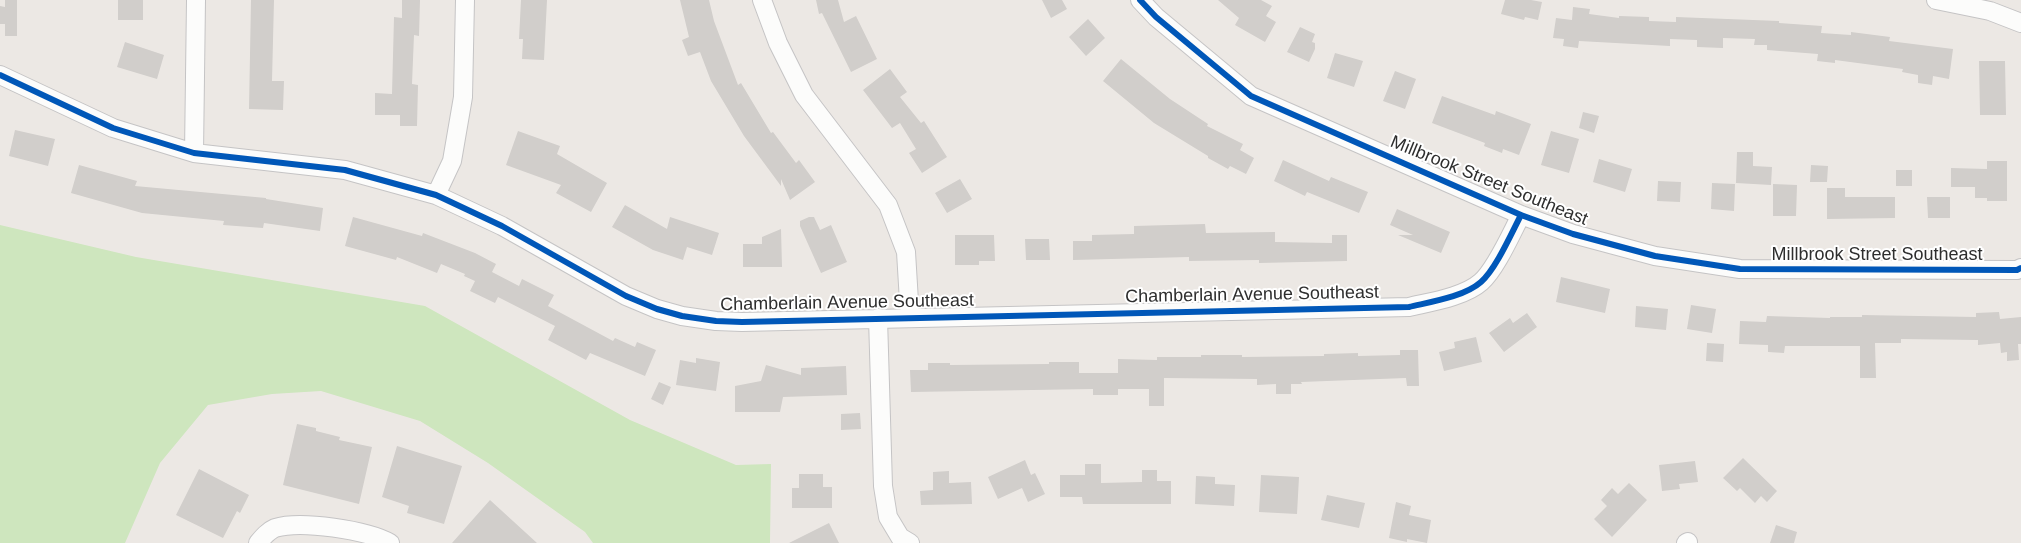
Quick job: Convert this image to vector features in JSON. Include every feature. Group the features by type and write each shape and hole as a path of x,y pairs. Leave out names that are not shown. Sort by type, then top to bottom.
{"street":[{"path":"194,153 196,0"},
{"path":"436,196 452,161 463,97 465,0"},
{"path":"762,0 778,43 804,96 888,205 906,252 910,318"},
{"name":"Millbrook Street Southeast","path":"1140,0 1156,17 1251,96 1520,215 1573,234 1654,256 1740,269 2017,270 2021,268"},
{"path":"1936,0 1990,10 2021,24"},
{"name":"Chamberlain Avenue Southeast","path":"0,75 113,128 194,153 346,170 436,196 502,226 626,296 657,309 682,316 716,321 742,322 1408,307 1454,296 1482,282 1500,256 1520,215"},
{"path":"878,318 883,486 888,517 900,537 910,543"},
{"path":"258,543 274,529 292,525 349,530 390,543"}],"green space":[{"path":"0,225 136,257 425,306 630,420 736,465 771,464 770,543 593,543 585,532 488,463 420,421 321,391 272,394 208,405 160,463 125,543 0,543"}],"building":[{"path":"5,0 17,0 17,36 5,36 5,24 0,24 0,6 5,7"},
{"path":"118,0 143,0 143,20 118,20"},
{"path":"251,0 274,0 272,81 284,81 283,110 249,109"},
{"path":"402,0 420,0 419,36 414,35 412,84 418,85 417,126 400,126 400,115 375,115 375,93 392,94 394,17 402,18"},
{"path":"521,0 547,0 544,60 522,59 523,39 519,39"},
{"path":"680,0 709,0 714,21 738,85 741,83 771,133 773,132 796,163 799,160 815,182 790,200 781,179 781,186 744,136 711,81 700,52 688,56 682,40 689,37"},
{"path":"816,0 838,0 844,22 856,16 877,59 851,72 822,13 819,14"},
{"path":"1042,0 1062,0 1067,9 1051,18"},
{"path":"1218,0 1261,0 1272,6 1266,16 1276,22 1265,42 1235,25 1239,18"},
{"path":"1505,0 1542,2 1538,20 1525,17 1524,20 1501,14"},
{"path":"1573,7 1590,9 1589,14 1619,18 1619,16 1649,17 1649,21 1676,22 1676,17 1779,21 1779,23 1822,26 1821,33 1851,35 1851,32 1890,37 1889,41 1953,49 1949,79 1933,76 1932,85 1918,83 1918,75 1902,72 1903,69 1835,60 1835,63 1817,61 1818,54 1767,50 1767,45 1754,45 1755,39 1723,38 1723,48 1697,47 1697,40 1670,39 1670,46 1579,41 1578,48 1563,46 1564,39 1553,38 1556,18 1572,20"},
{"path":"1088,19 1105,38 1086,56 1069,37"},
{"path":"1300,27 1315,34 1312,42 1315,43 1315,49 1309,62 1287,52"},
{"path":"125,42 164,55 157,79 117,67"},
{"path":"1335,53 1363,61 1354,87 1327,78"},
{"path":"1121,59 1170,99 1208,124 1207,126 1243,144 1240,150 1254,158 1246,174 1230,166 1228,169 1208,158 1208,156 1154,123 1103,81"},
{"path":"1979,61 2005,61 2006,115 1980,115"},
{"path":"890,69 907,92 900,97 921,123 924,121 947,157 922,173 909,153 916,149 900,123 892,128 863,90"},
{"path":"1395,71 1416,79 1405,109 1383,101"},
{"path":"1442,96 1495,115 1496,111 1531,124 1519,155 1503,149 1502,153 1484,146 1485,143 1432,123"},
{"path":"1583,112 1599,116 1594,133 1579,128"},
{"path":"15,130 55,139 48,166 9,156"},
{"path":"518,131 560,146 557,154 607,183 591,212 556,193 561,185 506,165"},
{"path":"1551,131 1579,139 1569,173 1541,165"},
{"path":"1737,152 1753,152 1753,166 1772,167 1771,185 1736,183"},
{"path":"1599,159 1632,169 1625,192 1593,182"},
{"path":"1283,160 1329,181 1331,177 1368,192 1359,213 1307,192 1305,196 1274,181"},
{"path":"1987,161 2007,161 2007,201 1987,201 1987,198 1975,198 1975,187 1951,187 1951,168 1987,169"},
{"path":"79,165 137,181 135,186 266,198 323,208 320,231 264,223 263,228 223,225 224,221 142,213 71,193"},
{"path":"1811,165 1828,166 1827,182 1810,182"},
{"path":"1896,170 1912,170 1912,186 1896,186"},
{"path":"960,179 972,199 947,213 935,193"},
{"path":"1658,181 1681,182 1680,202 1657,201"},
{"path":"1712,183 1735,184 1734,211 1711,209"},
{"path":"1773,184 1797,185 1796,216 1773,216"},
{"path":"1827,188 1845,188 1845,197 1895,197 1895,218 1827,219"},
{"path":"1927,197 1950,197 1950,218 1928,218"},
{"path":"625,205 667,229 670,217 719,233 712,255 687,247 683,260 653,250 612,227"},
{"path":"1397,209 1450,232 1441,253 1398,235 1413,235 1390,225"},
{"path":"353,217 422,236 423,233 475,253 496,264 492,272 519,286 522,279 554,295 548,306 613,341 615,338 635,347 637,342 656,350 645,376 590,353 586,360 548,340 555,326 498,297 495,303 470,291 475,281 464,276 465,274 441,264 437,273 397,257 396,260 345,246"},
{"path":"814,217 820,230 831,225 847,262 821,273 800,226 800,221"},
{"path":"1205,224 1206,233 1275,232 1275,242 1332,243 1332,235 1347,235 1347,261 1259,263 1259,260 1189,261 1189,257 1073,260 1073,241 1092,241 1092,235 1134,234 1134,226"},
{"path":"781,229 782,267 743,267 743,244 762,244 762,237"},
{"path":"955,235 994,235 995,261 979,261 979,265 955,265"},
{"path":"1025,239 1049,239 1050,260 1026,260"},
{"path":"1561,277 1610,289 1605,313 1556,302"},
{"path":"1691,305 1716,309 1712,333 1687,329"},
{"path":"1636,306 1668,309 1666,330 1635,327"},
{"path":"1999,312 2000,319 2021,317 2021,344 2018,344 2019,360 2007,361 2007,352 2001,353 2000,343 1978,345 1978,340 1901,339 1901,343 1875,343 1876,378 1860,378 1860,346 1785,346 1784,353 1768,352 1768,345 1739,344 1740,321 1766,322 1767,316 1830,318 1862,317 1862,315 1976,317 1976,313"},
{"path":"1527,313 1537,327 1504,352 1489,333 1510,318 1513,323"},
{"path":"1476,337 1482,362 1444,371 1439,352 1455,348 1454,342"},
{"path":"1707,343 1724,344 1723,362 1706,361"},
{"path":"1400,350 1418,350 1419,386 1407,386 1406,378 1301,382 1302,384 1291,384 1291,394 1276,394 1276,384 1257,385 1257,379 1164,378 1164,406 1149,406 1149,389 1118,389 1118,395 1093,395 1093,389 911,392 910,370 928,370 928,363 950,363 950,365 1079,362 1079,373 1118,373 1118,359 1157,360 1157,357 1201,357 1201,355 1242,355 1242,357 1324,356 1324,354 1358,353 1358,356 1400,355"},
{"path":"696,358 720,362 716,391 676,385 680,360 696,363"},
{"path":"766,365 801,375 801,368 846,366 847,395 783,397 780,412 735,412 735,386 761,381"},
{"path":"659,382 671,387 663,405 651,399"},
{"path":"860,413 861,429 841,430 841,414"},
{"path":"297,424 316,428 316,431 340,437 339,440 372,447 359,504 283,485"},
{"path":"397,446 462,466 444,524 407,513 409,506 382,497"},
{"path":"1743,458 1777,491 1767,502 1761,496 1755,503 1740,488 1737,491 1723,478"},
{"path":"1025,460 1031,475 1035,473 1045,494 1028,502 1022,488 998,499 988,477"},
{"path":"1695,461 1698,482 1679,484 1680,489 1662,491 1659,465"},
{"path":"1085,464 1101,464 1101,483 1142,482 1142,470 1157,470 1157,481 1171,481 1171,504 1083,504 1082,497 1060,497 1060,475 1085,475"},
{"path":"199,469 249,495 240,513 237,511 223,538 176,515"},
{"path":"949,471 949,483 971,482 972,504 921,505 920,491 933,490 933,472"},
{"path":"799,474 823,474 823,487 832,487 832,508 792,508 792,488 799,488"},
{"path":"1261,475 1299,477 1297,514 1259,512"},
{"path":"1196,476 1215,477 1215,484 1235,485 1234,506 1195,504"},
{"path":"1629,483 1647,500 1612,537 1594,519 1607,506 1601,500 1612,488 1618,494"},
{"path":"1327,495 1365,503 1359,528 1321,520"},
{"path":"490,500 537,543 452,543"},
{"path":"1396,502 1411,506 1409,515 1431,520 1427,543 1407,539 1407,542 1389,538"},
{"path":"829,523 839,543 789,543"},
{"path":"1776,525 1797,532 1794,543 1770,543"}],"cycle path":[{"path":"1140,0 1156,17 1251,96 1521,215 1573,234 1655,256 1740,269 2017,270 2021,268"},
{"path":"0,75 113,128 194,153 345,170 436,195 502,226 626,296 657,309 682,316 716,321 742,322 1409,307 1466,292 1481,282 1498,260 1521,215"}]}
